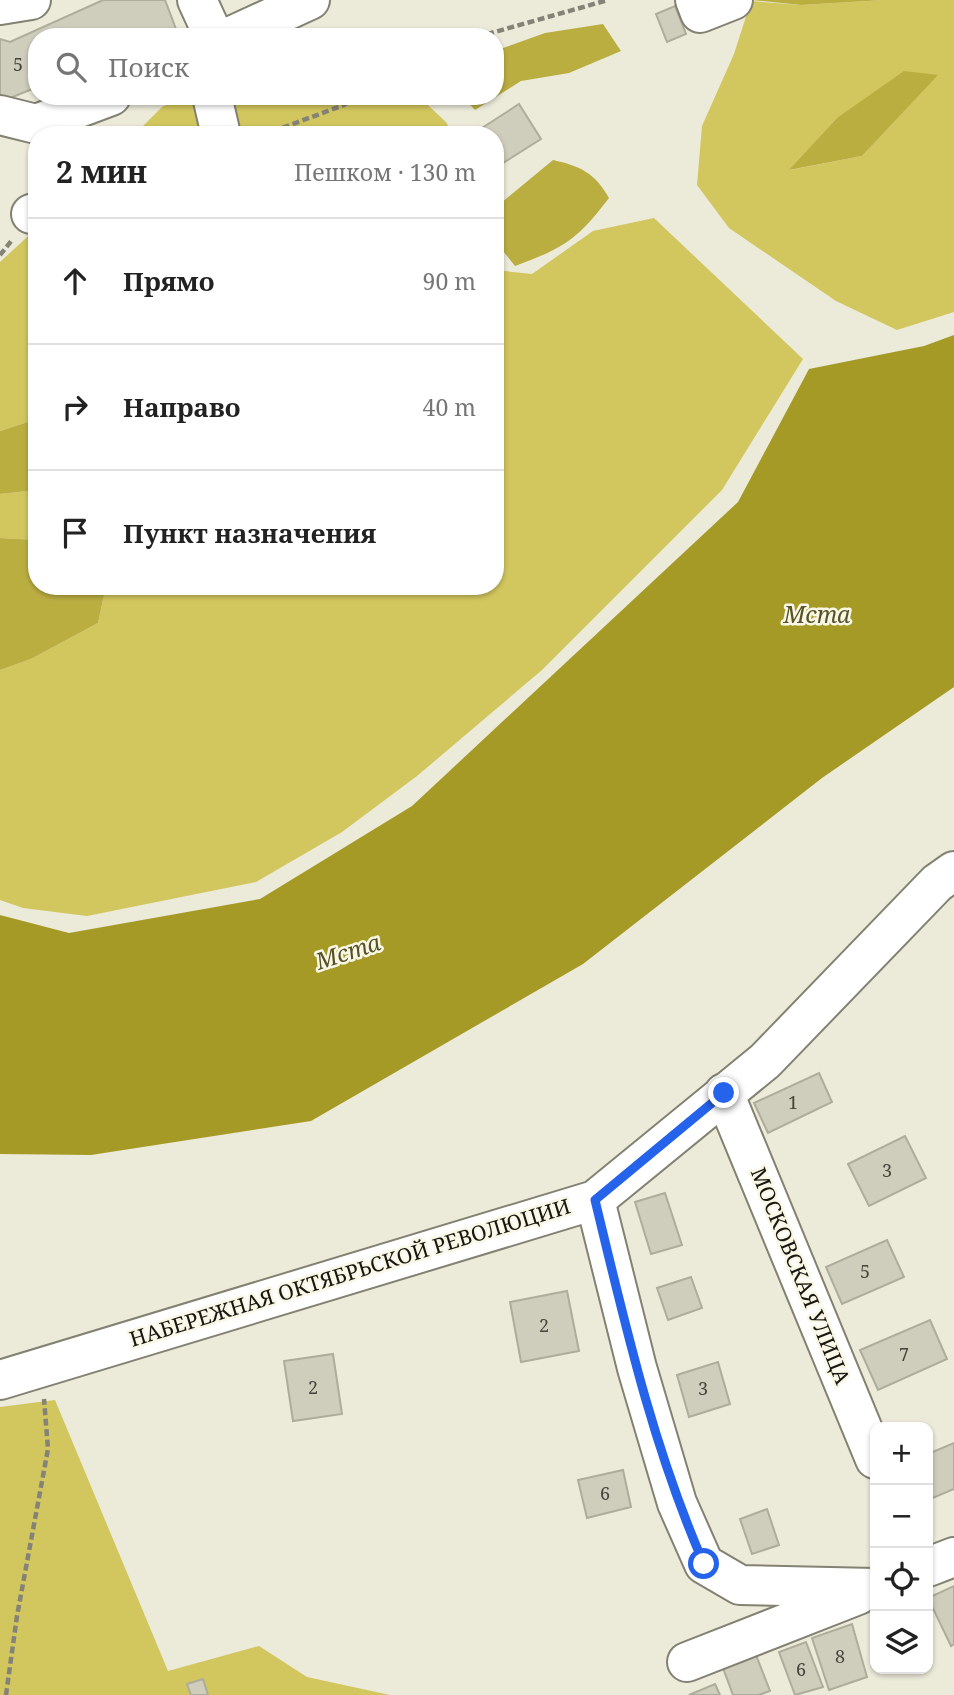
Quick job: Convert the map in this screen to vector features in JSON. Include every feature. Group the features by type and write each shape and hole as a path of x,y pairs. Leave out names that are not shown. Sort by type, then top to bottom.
{"street":[{"path":"0,5 31,0"},
{"path":"197,0 210,28"},
{"path":"249,28 310,0"},
{"path":"0,115 36,124 87,105"},
{"path":"214,105 219,126"},
{"name":"НАБЕРЕЖНАЯ ОКТЯБРЬСКОЙ РЕВОЛЮЦИИ","path":"0,1380 595,1200 765,1061 937,883 954,871"},
{"name":"МОСКОВСКАЯ УЛИЦА","path":"724,1093 870,1447"},
{"path":"595,1200 637,1368 677,1503 704,1564 740,1585 870,1589"},
{"path":"933,1565 954,1557"},
{"path":"687,1662 870,1591"}],"path":[{"path":"504,29 608,0"},
{"path":"287,126 341,105"},
{"path":"6,1695 17,1616 48,1449 38,1367"}],"shaded area":[{"path":"752,0 884,0 801,5"},
{"path":"884,0 954,0 954,312 897,330 836,301 729,228 697,185 702,126 734,54 751,1 801,5","holes":["937,75 862,156 790,170 837,118"]},
{"path":"603,24 621,51 569,73 521,81 504,92 504,48 545,33"},
{"path":"904,71 938,75 862,156 789,170 837,118"},
{"path":"428,105 448,126 143,126 163,106"},
{"path":"470,105 483,105 475,110"},
{"path":"553,160 586,172 598,182 609,198 588,224 568,241 546,254 515,266 504,252 504,201"},
{"path":"654,218 803,359 722,490 542,670 417,776 342,832 256,882 87,916 23,908 0,900 0,670 31,659 98,623 104,595 504,595 504,271 532,274 593,231"},
{"path":"28,236 28,422 0,431 0,262"},
{"path":"28,422 28,491 0,494 0,431"},
{"path":"28,491 28,540 0,538 0,494"},
{"path":"0,538 28,540 28,595 104,595 98,623 31,659 0,670"},
{"path":"55,1400 168,1671 259,1646 307,1677 390,1695 0,1695 0,1407"}],"water":[{"name":"Мста","path":"954,335 954,687 822,778 583,964 311,1121 91,1155 0,1154 0,915 69,933 260,899 412,806 738,502 809,369 924,346"}],"building":[{"path":"103,0 165,0 176,28 41,28"},
{"path":"675,6 686,34 667,42 656,14"},
{"path":"28,34 28,91 8,99 0,96 0,39 10,42"},
{"path":"519,104 541,139 504,162 504,126 485,126"},
{"path":"819,1073 832,1102 768,1133 754,1103"},
{"path":"905,1136 926,1178 869,1206 848,1164"},
{"path":"665,1193 682,1245 651,1254 635,1202"},
{"path":"887,1240 904,1277 842,1304 826,1267"},
{"path":"691,1277 702,1308 668,1320 657,1288"},
{"path":"567,1291 579,1351 521,1362 510,1302"},
{"path":"930,1320 947,1359 878,1390 860,1350"},
{"path":"333,1354 342,1414 293,1421 284,1361"},
{"path":"718,1362 730,1404 689,1417 677,1375"},
{"path":"954,1443 954,1489 933,1498 933,1485 933,1452"},
{"path":"623,1470 631,1507 587,1518 578,1480"},
{"path":"767,1509 779,1545 752,1554 740,1519"},
{"path":"954,1586 954,1644 951,1646 933,1608 933,1596"},
{"path":"852,1624 867,1677 829,1690 812,1638"},
{"path":"806,1642 823,1687 795,1695 779,1652"},
{"path":"756,1655 770,1691 759,1695 733,1695 723,1668"},
{"path":"203,1679 208,1695 191,1695 187,1684"},
{"path":"715,1684 720,1695 689,1695"}],"route":[{"path":"704,1564 677,1503 637,1368 595,1200 724,1093"}]}
